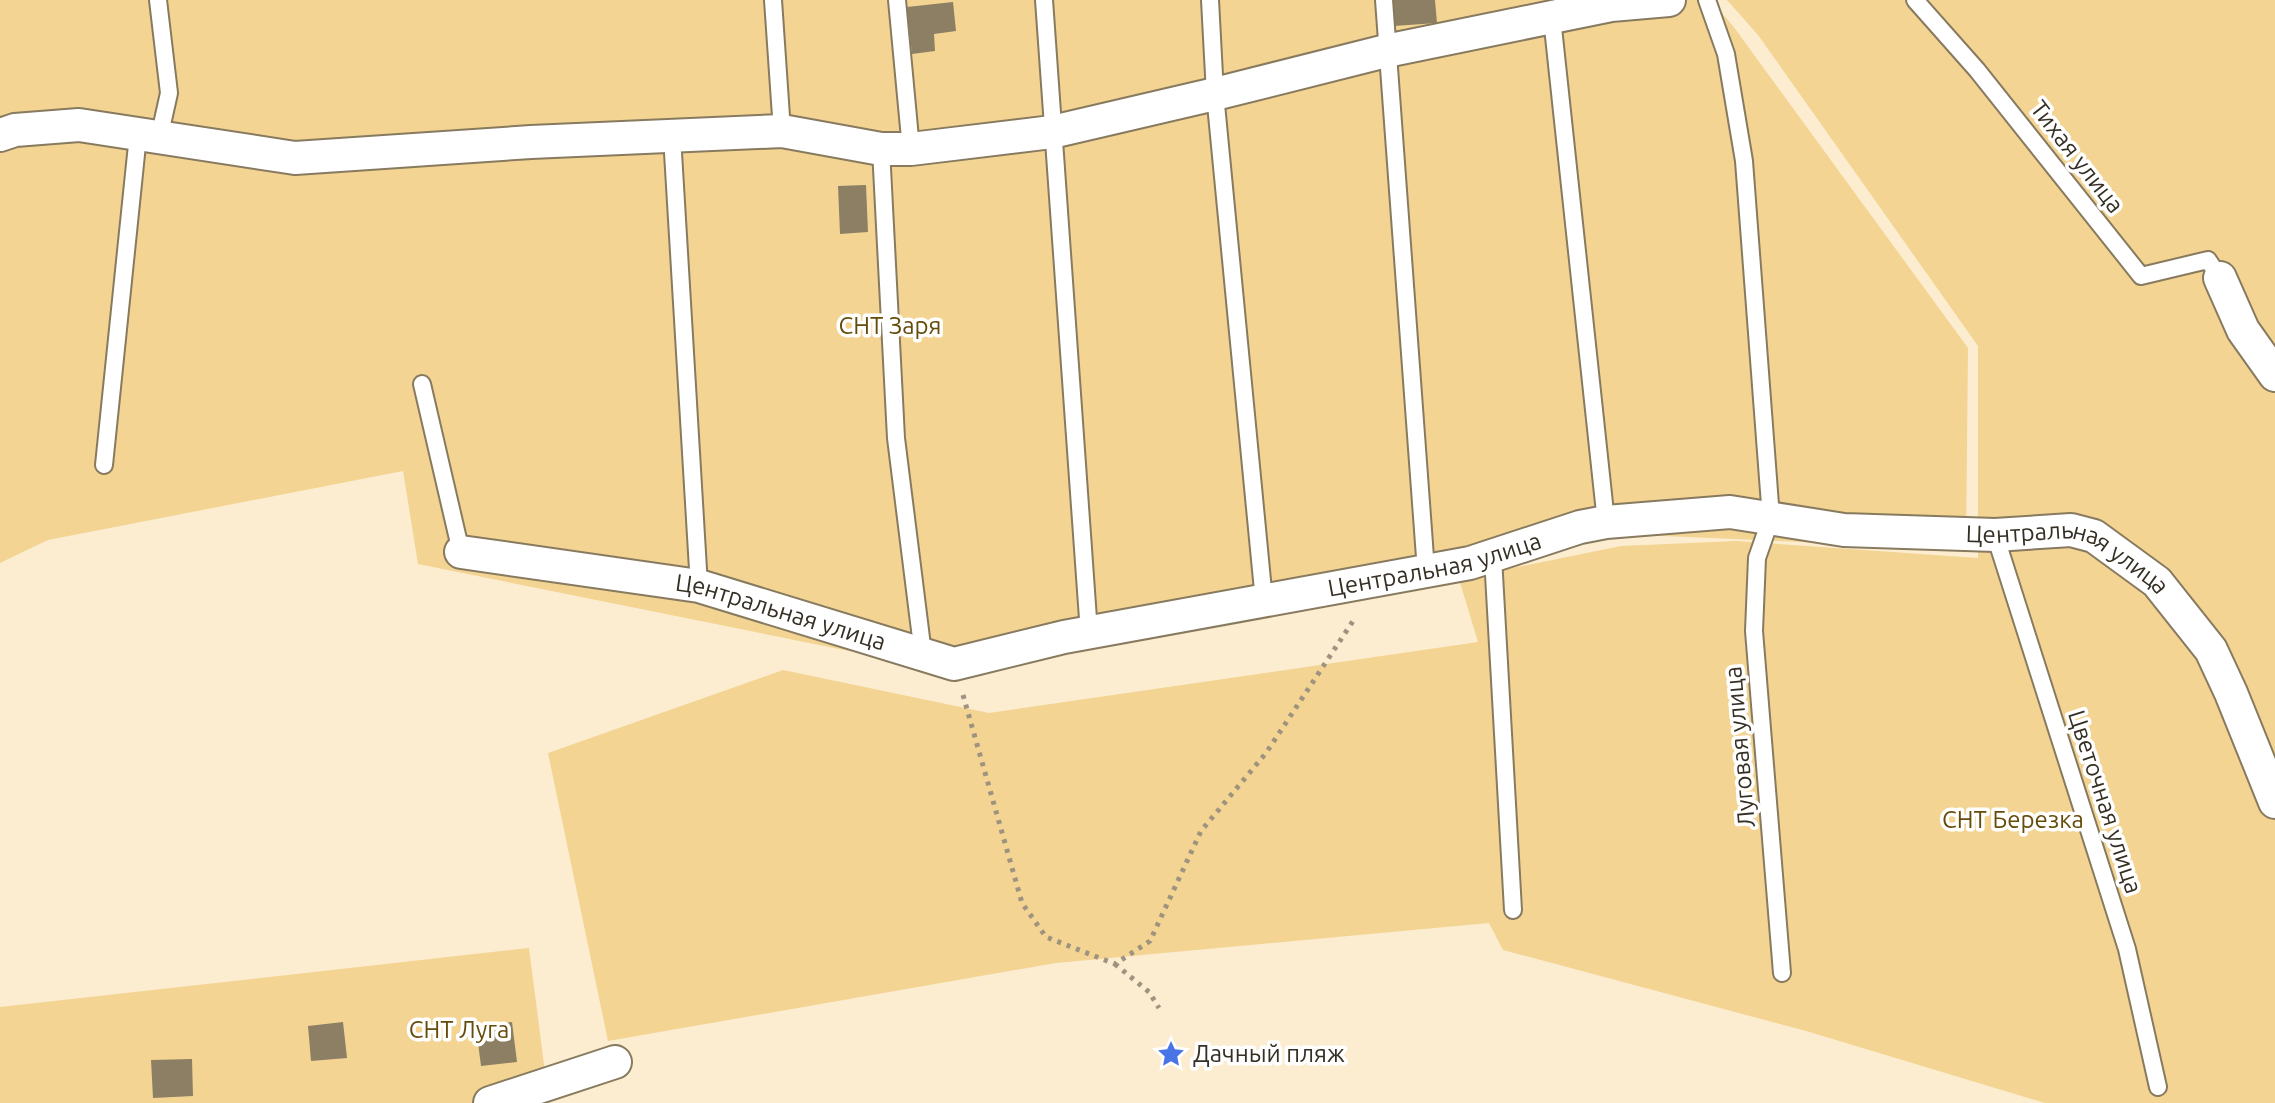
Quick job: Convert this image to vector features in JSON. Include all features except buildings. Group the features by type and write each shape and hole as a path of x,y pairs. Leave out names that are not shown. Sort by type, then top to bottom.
{"street":[{"path":"0,135 15,130 79,125 295,158 531,142 782,131 896,149 1052,132 1386,51 1611,5 1669,0"},
{"path":"2220,278 2243,330 2275,375"},
{"name":"Центральная улица","path":"461,552 699,586 954,664 1089,633 1493,557 1580,527 1606,522 1730,512 1844,530 1995,535 2071,530 2094,536 2157,582 2211,650 2275,802"},
{"path":"490,1103 615,1062"}],"lane":[{"path":"104,465 148,136 169,93 158,0"},
{"path":"773,0 782,131"},
{"path":"897,0 896,438 923,654"},
{"path":"1044,0 1089,633"},
{"path":"1210,0 1215,94 1264,601"},
{"path":"1384,0 1426,571"},
{"path":"1707,0 1726,54 1744,161 1771,518"},
{"name":"Тихая улица","path":"1915,0 1977,70 2141,276 2208,260 2220,278"},
{"path":"1552,18 1606,522"},
{"path":"672,136 699,586"},
{"path":"422,384 461,552"},
{"name":"Луговая улица","path":"1771,518 1757,558 1754,631 1782,973"},
{"name":"Цветочная улица","path":"1995,535 2127,949 2158,1087"},
{"path":"1493,557 1513,910"}],"path":[{"path":"1115,964 1150,941 1201,831 1266,753 1381,579"},
{"path":"954,664 1022,903 1046,937 1115,964 1149,992 1159,1008"}],"green space":[{"name":"СНТ Заря","path":"0,0 1711,0 1968,348 1966,549 1617,534 980,644 874,656 418,564 403,471 48,540 0,563"},
{"name":"СНТ Березка","path":"1727,0 2275,0 2275,1103 2045,1103 1806,1031 1503,950 1489,923 1056,963 608,1041 548,753 783,670 989,713 1478,642 1459,579 1621,546 1736,541 1978,558 1978,346 1758,35"},
{"name":"СНТ Луга","path":"529,948 549,1103 0,1103 0,1007"}],"place":[{"name":"Дачный пляж","path":"1171,1054"}]}
